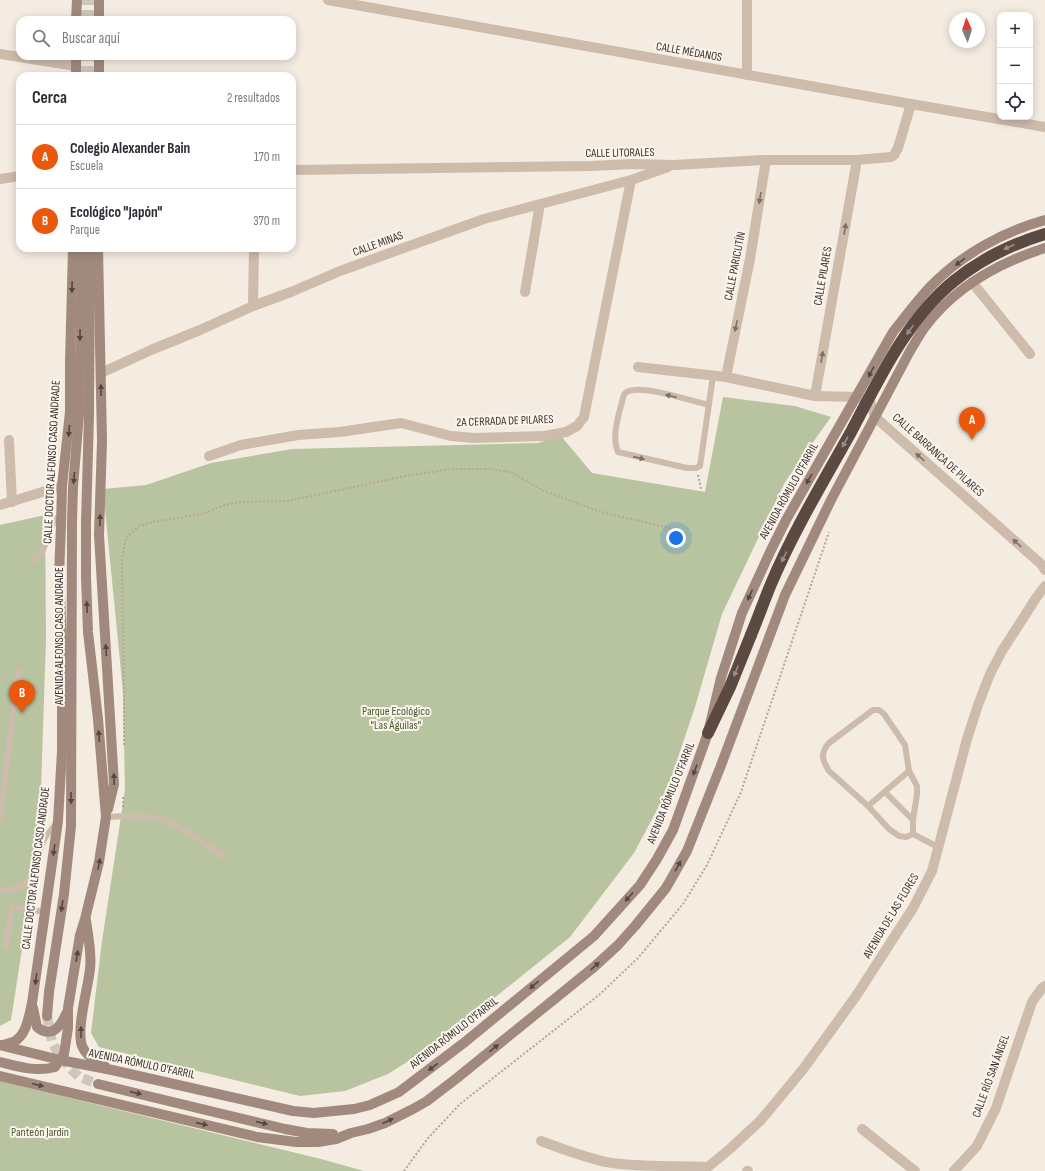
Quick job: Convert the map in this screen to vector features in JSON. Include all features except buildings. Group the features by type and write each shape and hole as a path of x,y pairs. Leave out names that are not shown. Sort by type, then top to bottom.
{"highway":[{"path":"708,733 730,688 771,584 797,530 906,335 919,317 953,281 1005,249 1045,234"}],"main road":[{"path":"76,16 77,0"},
{"path":"99,0 99,16"},
{"path":"99,60 99,72"},
{"name":"AVENIDA RÓMULO O'FARRIL","path":"1,1045 60,1060 112,1070 293,1112 314,1113 354,1109 370,1105 399,1092 465,1042 594,936 640,885 657,859 672,830 708,733 721,678 742,613 783,526 893,332 915,304 944,273 988,242 1031,224 1045,220"},
{"path":"98,1084 307,1133 327,1135 368,1130 385,1123 427,1101 594,967 618,945 666,888 687,851 785,595 831,500 910,350 925,327 941,309 972,282 997,267 1020,256 1045,248"},
{"path":"0,1062 33,1070 45,1070 55,1067 64,1054 68,1028 68,1008 80,934 99,862 106,817 114,784 99,535 102,441 101,373 86,252"},
{"path":"86,252 89,415 86,577 88,632 98,719 106,817"},
{"name":"CALLE DOCTOR ALFONSO CASO ANDRADE","path":"1,1045 15,1041 22,1035 32,1003 58,821 63,724 60,576 62,486 70,412 70,362 86,252"},
{"name":"AVENIDA ALFONSO CASO ANDRADE","path":"47,1016 49,992 64,894 71,826 72,522 73,486 79,414 86,252"},
{"path":"847,414 857,409 861,409 873,421"},
{"path":"62,667 72,682"},
{"path":"63,724 72,707"},
{"path":"85,919 90,944 90,968 81,1032 82,1045 87,1054 95,1061 112,1070"},
{"path":"32,1003 36,1027 46,1032 56,1030 62,1024 68,1008"},
{"path":"0,1076 256,1137 296,1142 318,1142 336,1139 351,1133"}],"street":[{"name":"CALLE MÉDANOS","path":"328,0 1045,127"},
{"path":"746,75 747,0"},
{"path":"0,54 16,57"},
{"path":"38,60 76,66"},
{"name":"CALLE LITORALES","path":"296,170 591,166 632,164 674,165 766,160 857,160 891,157 898,148 911,104"},
{"name":"CALLE PARICUTÍN","path":"726,378 750,258 766,160"},
{"name":"CALLE PILARES","path":"815,396 857,160"},
{"name":"CALLE MINAS","path":"101,373 253,306 340,271 477,222 631,180 674,165"},
{"path":"0,179 16,177"},
{"name":"2A CERRADA DE PILARES","path":"209,456 241,445 298,434 340,432 401,424 451,436 474,438 546,436 566,432 577,426 584,417 631,180"},
{"path":"525,292 540,204"},
{"path":"253,306 254,252"},
{"path":"972,282 1030,354"},
{"path":"638,367 726,378 815,396 857,397"},
{"name":"CALLE BARRANCA DE PILARES","path":"857,397 870,401 873,421 1041,564 1045,570"},
{"path":"9,440 12,502"},
{"path":"0,505 62,486"},
{"name":"AVENIDA DE LAS FLORES","path":"705,1169 731,1148 761,1120 804,1068 856,996 913,908 932,871 967,739 990,674 1002,651 1045,586"},
{"name":"CALLE RÍO SAN ÁNGEL","path":"954,1171 977,1146 996,1108 1032,1002 1045,986"},
{"path":"862,1129 915,1171"},
{"path":"541,1141 560,1149 606,1162 645,1165 682,1165 705,1169"}],"lane":[{"path":"709,405 649,390 630,390 624,393 616,434 616,447 618,452 687,468 696,468 700,466 709,405 713,376"},
{"path":"32,561 40,555 44,548 49,530 61,511"},
{"path":"0,818 18,671"},
{"path":"873,710 879,710 884,714 905,745 909,771 917,786 913,834 906,837 899,836 889,829 868,806 829,771 822,758 824,748 829,743 873,710"},
{"path":"868,806 909,771"},
{"path":"885,792 913,820"},
{"path":"106,817 143,816 163,820 179,826 224,857"},
{"path":"0,890 21,888 29,879 45,838 58,821"},
{"path":"913,834 938,847"},
{"path":"6,946 12,907 45,912"}],"path":[{"path":"696,468 701,489"},
{"path":"124,747 122,559 126,538 139,526 202,514 226,505 240,502 288,501 410,475 452,469 489,469 511,472 542,490 601,512 679,530"},
{"path":"123,793 123,817"}],"green space":[{"name":"Parque Ecológico \"Las Águilas\"","path":"723,397 795,406 831,417 785,482 722,614 695,707 666,793 634,853 570,937 442,1040 388,1074 345,1091 300,1096 99,1047 91,1033 102,941 125,790 123,692 103,489 146,485 211,463 292,449 538,443 561,436 592,473 705,492"},
{"path":"45,515 46,638 41,789 29,904 11,1020 0,1026 0,525"},
{"name":"Panteón Jardín","path":"0,1081 321,1159 364,1171 0,1171"}],"tunnel":[{"path":"83,0 83,16"},
{"path":"92,0 92,16"},
{"path":"82,72 83,60"},
{"path":"92,60 92,72"},
{"path":"47,1016 52,1042 58,1053 79,1077 98,1084"}],"place":[{"name":"Colegio Alexander Bain","path":"972,440"},
{"name":"Ecológico \"Japón\"","path":"22,713"}]}
